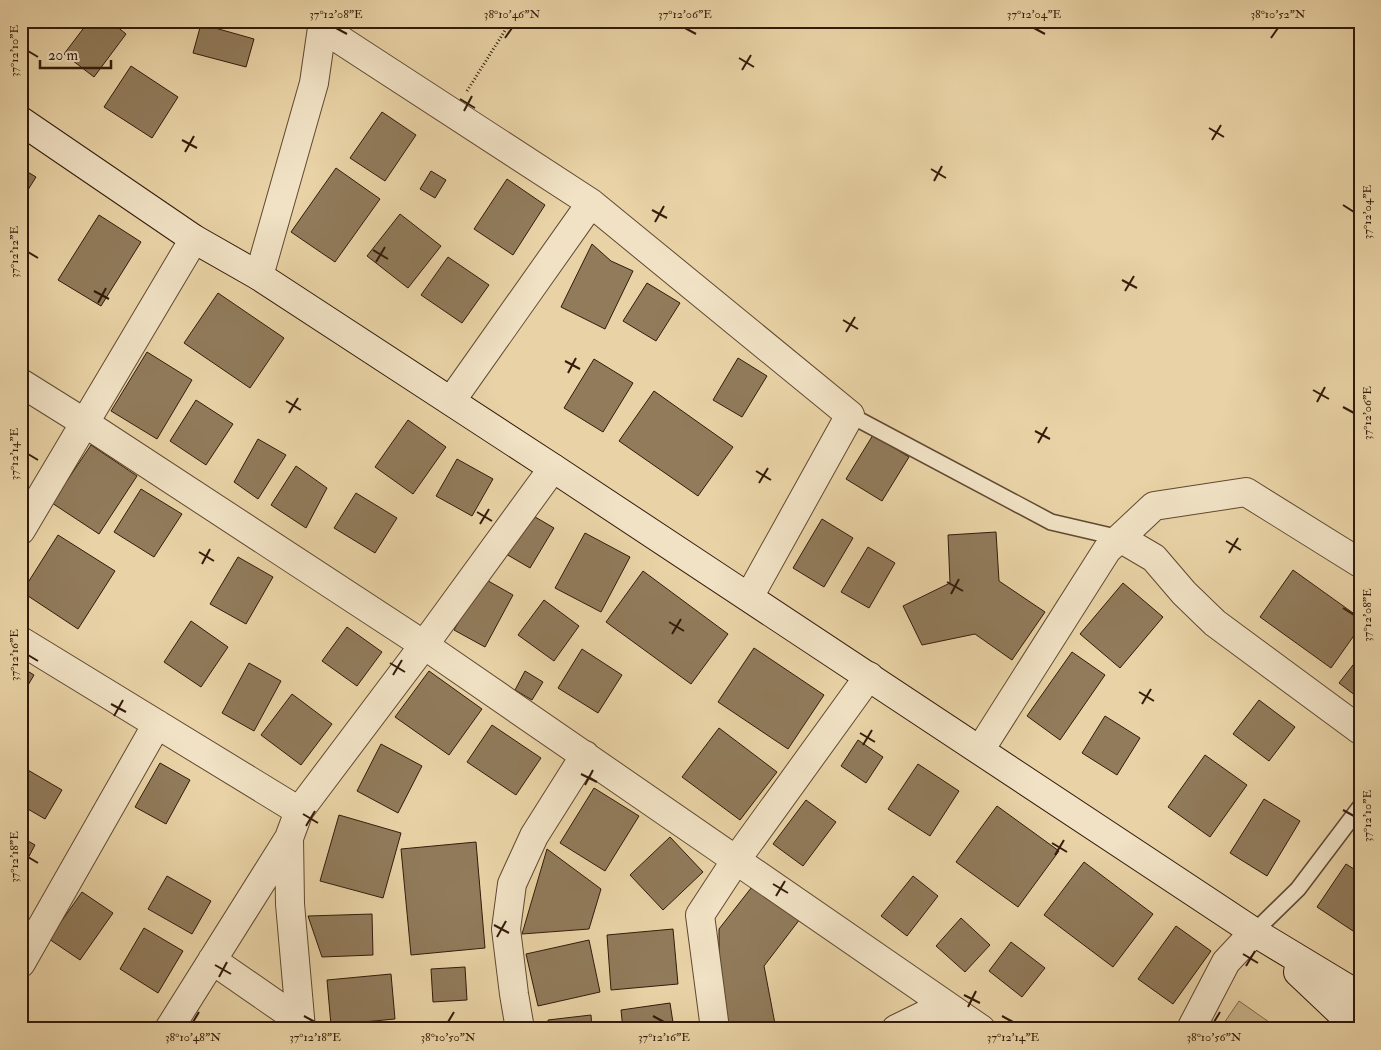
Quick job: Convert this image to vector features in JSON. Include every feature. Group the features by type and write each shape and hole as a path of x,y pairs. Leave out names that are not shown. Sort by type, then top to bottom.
{"street":[{"path":"259,276 314,83 322,24 453,113 591,203 850,415 749,597"},
{"path":"21,121 194,239 259,276 451,401 1254,932 1360,996"},
{"path":"451,401 591,203"},
{"path":"21,530 194,239"},
{"path":"21,383 424,645 981,1029"},
{"path":"169,1029 289,838 299,811 424,645 553,468"},
{"path":"980,750 1107,550 1154,506 1246,492 1360,563"},
{"path":"1120,538 1154,558 1184,593 1215,623 1360,730"},
{"path":"21,641 299,811"},
{"path":"715,1029 700,915 736,860 869,676"},
{"path":"21,963 157,724"},
{"path":"520,1029 506,929 512,884 534,836 585,756"},
{"path":"289,838 290,904 301,1025"},
{"path":"1192,1029 1226,962 1254,932"},
{"path":"1254,932 1358,1029"},
{"path":"212,960 301,1025"},
{"path":"896,1029 945,1004"}],"lane":[{"path":"850,415 1051,522 1120,538"},
{"path":"1254,932 1298,889 1360,807"}],"path":[{"path":"453,113 511,21"}],"shaded area":[{"path":"1239,1001 1279,1029 1220,1029"}],"building":[{"path":"89,21 110,21 126,34 94,77 64,54"},
{"path":"201,24 254,39 246,67 193,53"},
{"path":"131,66 178,97 152,138 104,107"},
{"path":"382,112 416,135 385,181 350,158"},
{"path":"21,168 36,177 21,201"},
{"path":"336,168 380,199 335,262 291,232"},
{"path":"431,171 446,180 435,198 420,189"},
{"path":"507,179 545,205 513,255 474,229"},
{"path":"400,214 441,246 408,288 367,256"},
{"path":"99,215 141,242 101,306 58,280"},
{"path":"592,244 611,261 633,271 605,329 561,307"},
{"path":"448,257 489,285 462,323 421,295"},
{"path":"647,283 680,303 656,341 623,321"},
{"path":"218,293 284,338 250,388 184,343"},
{"path":"147,352 192,380 157,439 111,411"},
{"path":"738,358 767,376 742,417 713,400"},
{"path":"594,359 633,383 603,432 564,408"},
{"path":"654,391 733,447 698,496 619,441"},
{"path":"196,400 233,424 206,465 170,441"},
{"path":"408,420 446,447 413,494 375,467"},
{"path":"873,435 909,457 882,501 846,479"},
{"path":"258,439 286,455 258,499 234,482"},
{"path":"91,445 137,476 99,534 52,503"},
{"path":"457,459 493,479 472,516 436,496"},
{"path":"296,466 327,488 306,528 271,505"},
{"path":"141,489 182,514 154,557 114,532"},
{"path":"356,493 397,518 375,553 334,528"},
{"path":"530,514 554,528 530,568 506,554"},
{"path":"822,519 853,538 824,587 793,568"},
{"path":"996,532 999,581 1045,612 1012,660 975,634 922,645 903,606 950,583 948,535"},
{"path":"585,533 630,557 601,612 555,588"},
{"path":"58,535 115,571 78,629 22,592"},
{"path":"868,547 895,563 869,608 841,592"},
{"path":"238,557 273,577 246,624 210,604"},
{"path":"1293,570 1360,618 1360,627 1331,668 1260,617"},
{"path":"643,571 728,634 691,684 606,622"},
{"path":"483,578 513,595 485,647 454,630"},
{"path":"1123,583 1163,617 1120,668 1080,634"},
{"path":"544,600 579,626 554,661 518,635"},
{"path":"191,621 228,647 201,687 164,662"},
{"path":"347,627 382,652 357,686 322,661"},
{"path":"754,648 824,695 788,749 718,702"},
{"path":"582,649 622,675 598,713 558,688"},
{"path":"1072,652 1105,675 1060,740 1027,716"},
{"path":"1360,656 1360,699 1339,683"},
{"path":"249,663 281,681 254,731 222,713"},
{"path":"21,667 34,675 21,697"},
{"path":"429,671 482,709 449,755 395,717"},
{"path":"525,671 543,682 532,700 515,690"},
{"path":"292,694 332,724 301,765 261,735"},
{"path":"1259,700 1295,727 1269,761 1233,734"},
{"path":"1105,716 1140,738 1117,775 1082,753"},
{"path":"492,725 541,758 516,795 467,762"},
{"path":"719,728 777,772 740,820 682,777"},
{"path":"858,740 883,757 866,783 841,766"},
{"path":"381,744 422,766 398,813 357,791"},
{"path":"1205,755 1247,785 1210,837 1168,807"},
{"path":"160,763 190,780 166,824 135,807"},
{"path":"918,764 959,791 930,836 888,809"},
{"path":"21,766 62,790 45,819 21,805"},
{"path":"594,788 639,816 605,871 560,843"},
{"path":"1264,799 1300,821 1267,876 1230,853"},
{"path":"806,800 836,822 803,866 773,844"},
{"path":"997,806 1059,851 1018,907 956,862"},
{"path":"339,815 401,833 383,898 320,881"},
{"path":"21,837 35,845 21,871"},
{"path":"670,837 703,872 663,910 630,875"},
{"path":"476,842 485,948 411,955 401,849"},
{"path":"547,849 601,889 589,929 522,934"},
{"path":"1084,862 1153,914 1113,967 1044,915"},
{"path":"1346,864 1360,873 1360,928 1356,933 1317,907"},
{"path":"167,876 211,901 192,934 148,909"},
{"path":"913,876 938,896 907,936 881,916"},
{"path":"755,883 800,919 764,966 776,1029 729,1029 719,977 719,929"},
{"path":"82,892 113,913 80,960 49,939"},
{"path":"372,914 373,955 322,957 308,916"},
{"path":"961,918 990,945 965,972 936,946"},
{"path":"1176,926 1211,951 1173,1004 1138,979"},
{"path":"144,928 183,951 158,993 120,969"},
{"path":"673,929 678,984 611,990 607,935"},
{"path":"589,940 600,992 538,1006 526,954"},
{"path":"1011,942 1045,968 1022,997 989,971"},
{"path":"465,967 467,1000 433,1002 431,969"},
{"path":"391,974 395,1019 331,1025 327,980"},
{"path":"670,1003 674,1029 623,1029 621,1010"},
{"path":"591,1015 592,1029 549,1029 548,1020"},
{"path":"491,1023 492,1029 454,1029"}]}
